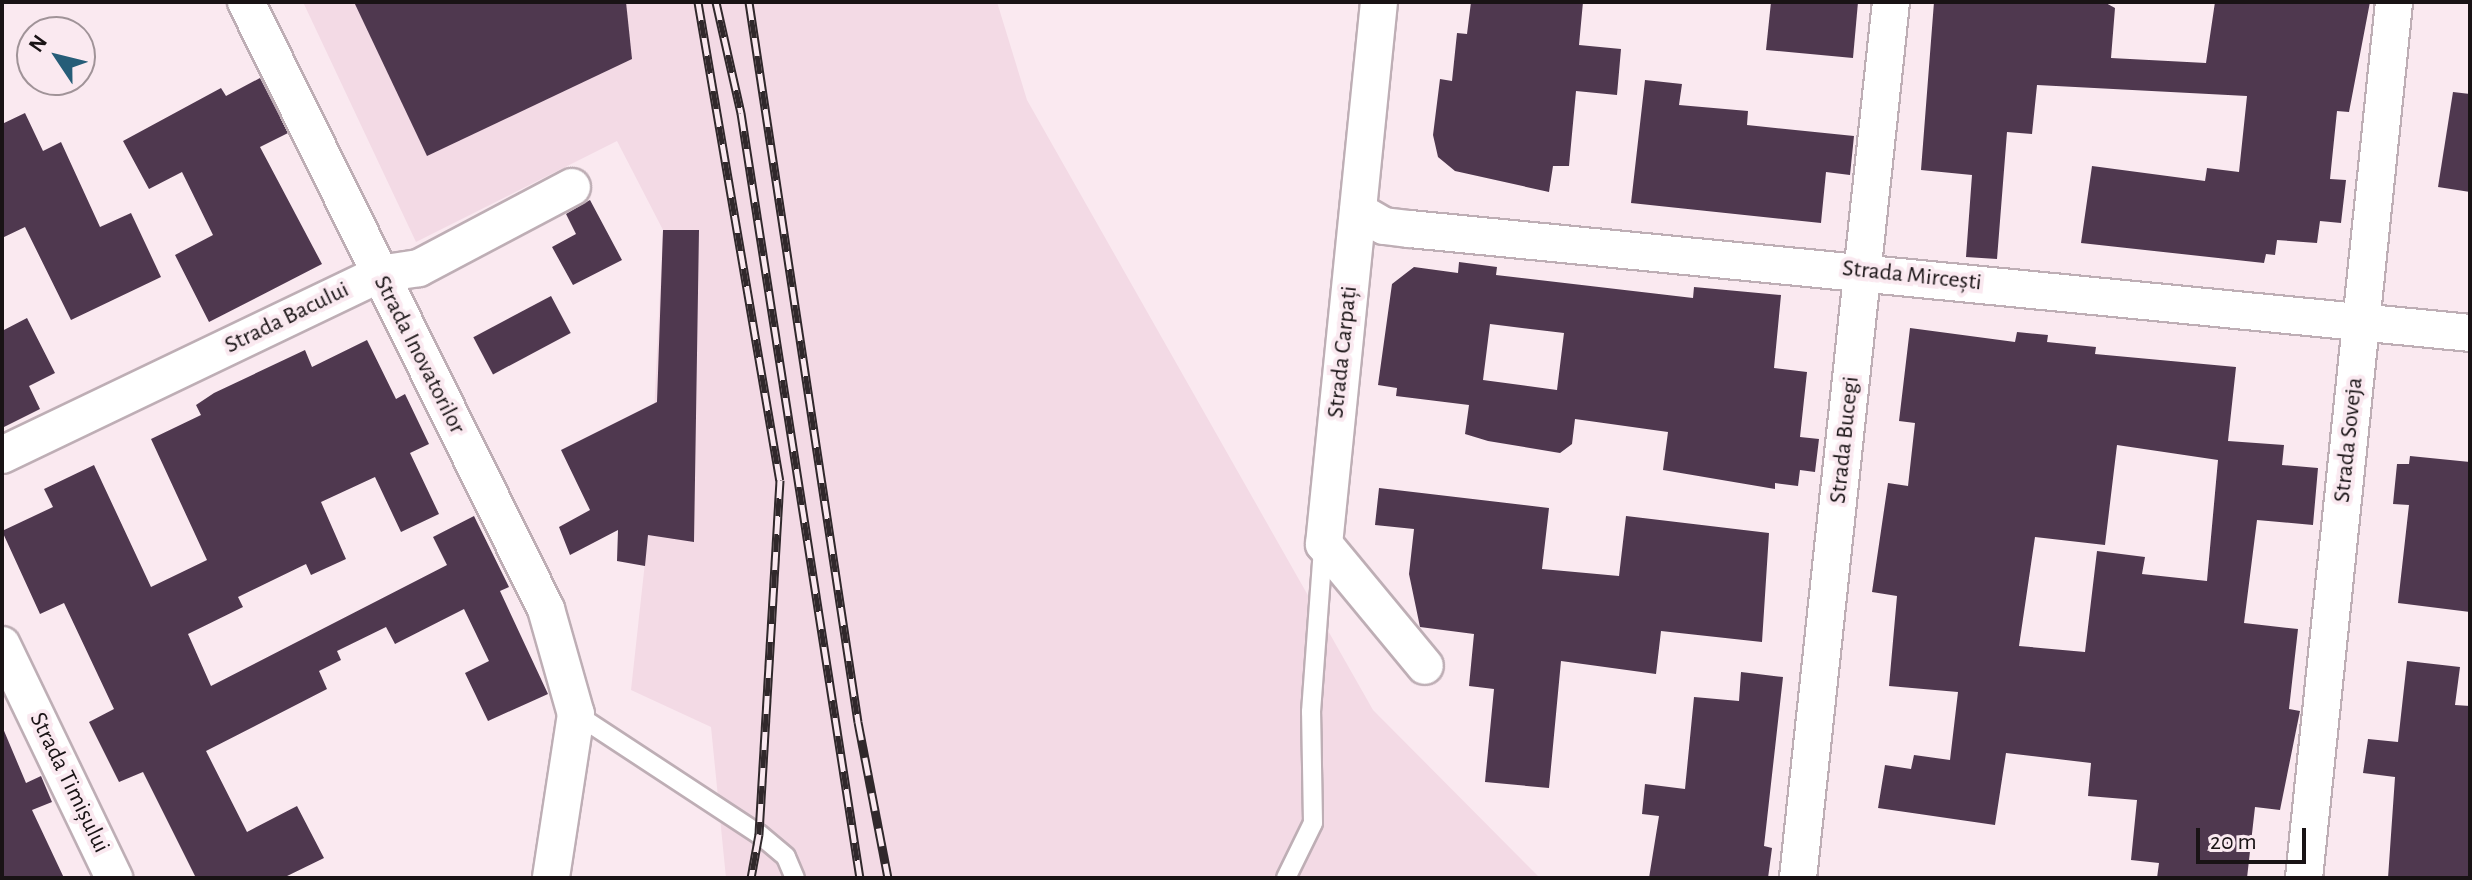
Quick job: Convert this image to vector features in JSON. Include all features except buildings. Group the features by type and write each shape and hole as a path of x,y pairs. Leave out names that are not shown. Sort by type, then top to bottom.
{"street":[{"name":"Strada Inovatorilor","path":"246,2 546,609 576,714"},
{"name":"Strada Carpați","path":"1324,544 1379,2"},
{"name":"Strada Bucegi","path":"1798,878 1891,2"},
{"name":"Strada Soveja","path":"2304,878 2394,2"},
{"name":"Strada Bacului","path":"2,455 379,274 419,268 572,187"},
{"name":"Strada Mircești","path":"1358,211 1384,226 1410,229 1864,271 2470,333"},
{"path":"1324,544 1425,666"},
{"name":"Strada Timișului","path":"2,645 114,878"},
{"path":"551,878 576,714"}],"lane":[{"path":"1286,878 1313,823 1311,712 1324,544"},
{"path":"576,714 759,834 786,857 795,878"}],"shaded area":[{"path":"303,2 997,2 1027,100 1373,710 1540,878 726,878 711,727 631,690 648,535 663,230 617,141 416,242"}],"railway":[{"path":"698,2 780,480 759,834 751,878"},
{"path":"716,2 741,113 860,878"},
{"path":"749,2 858,722 888,878"}]}
